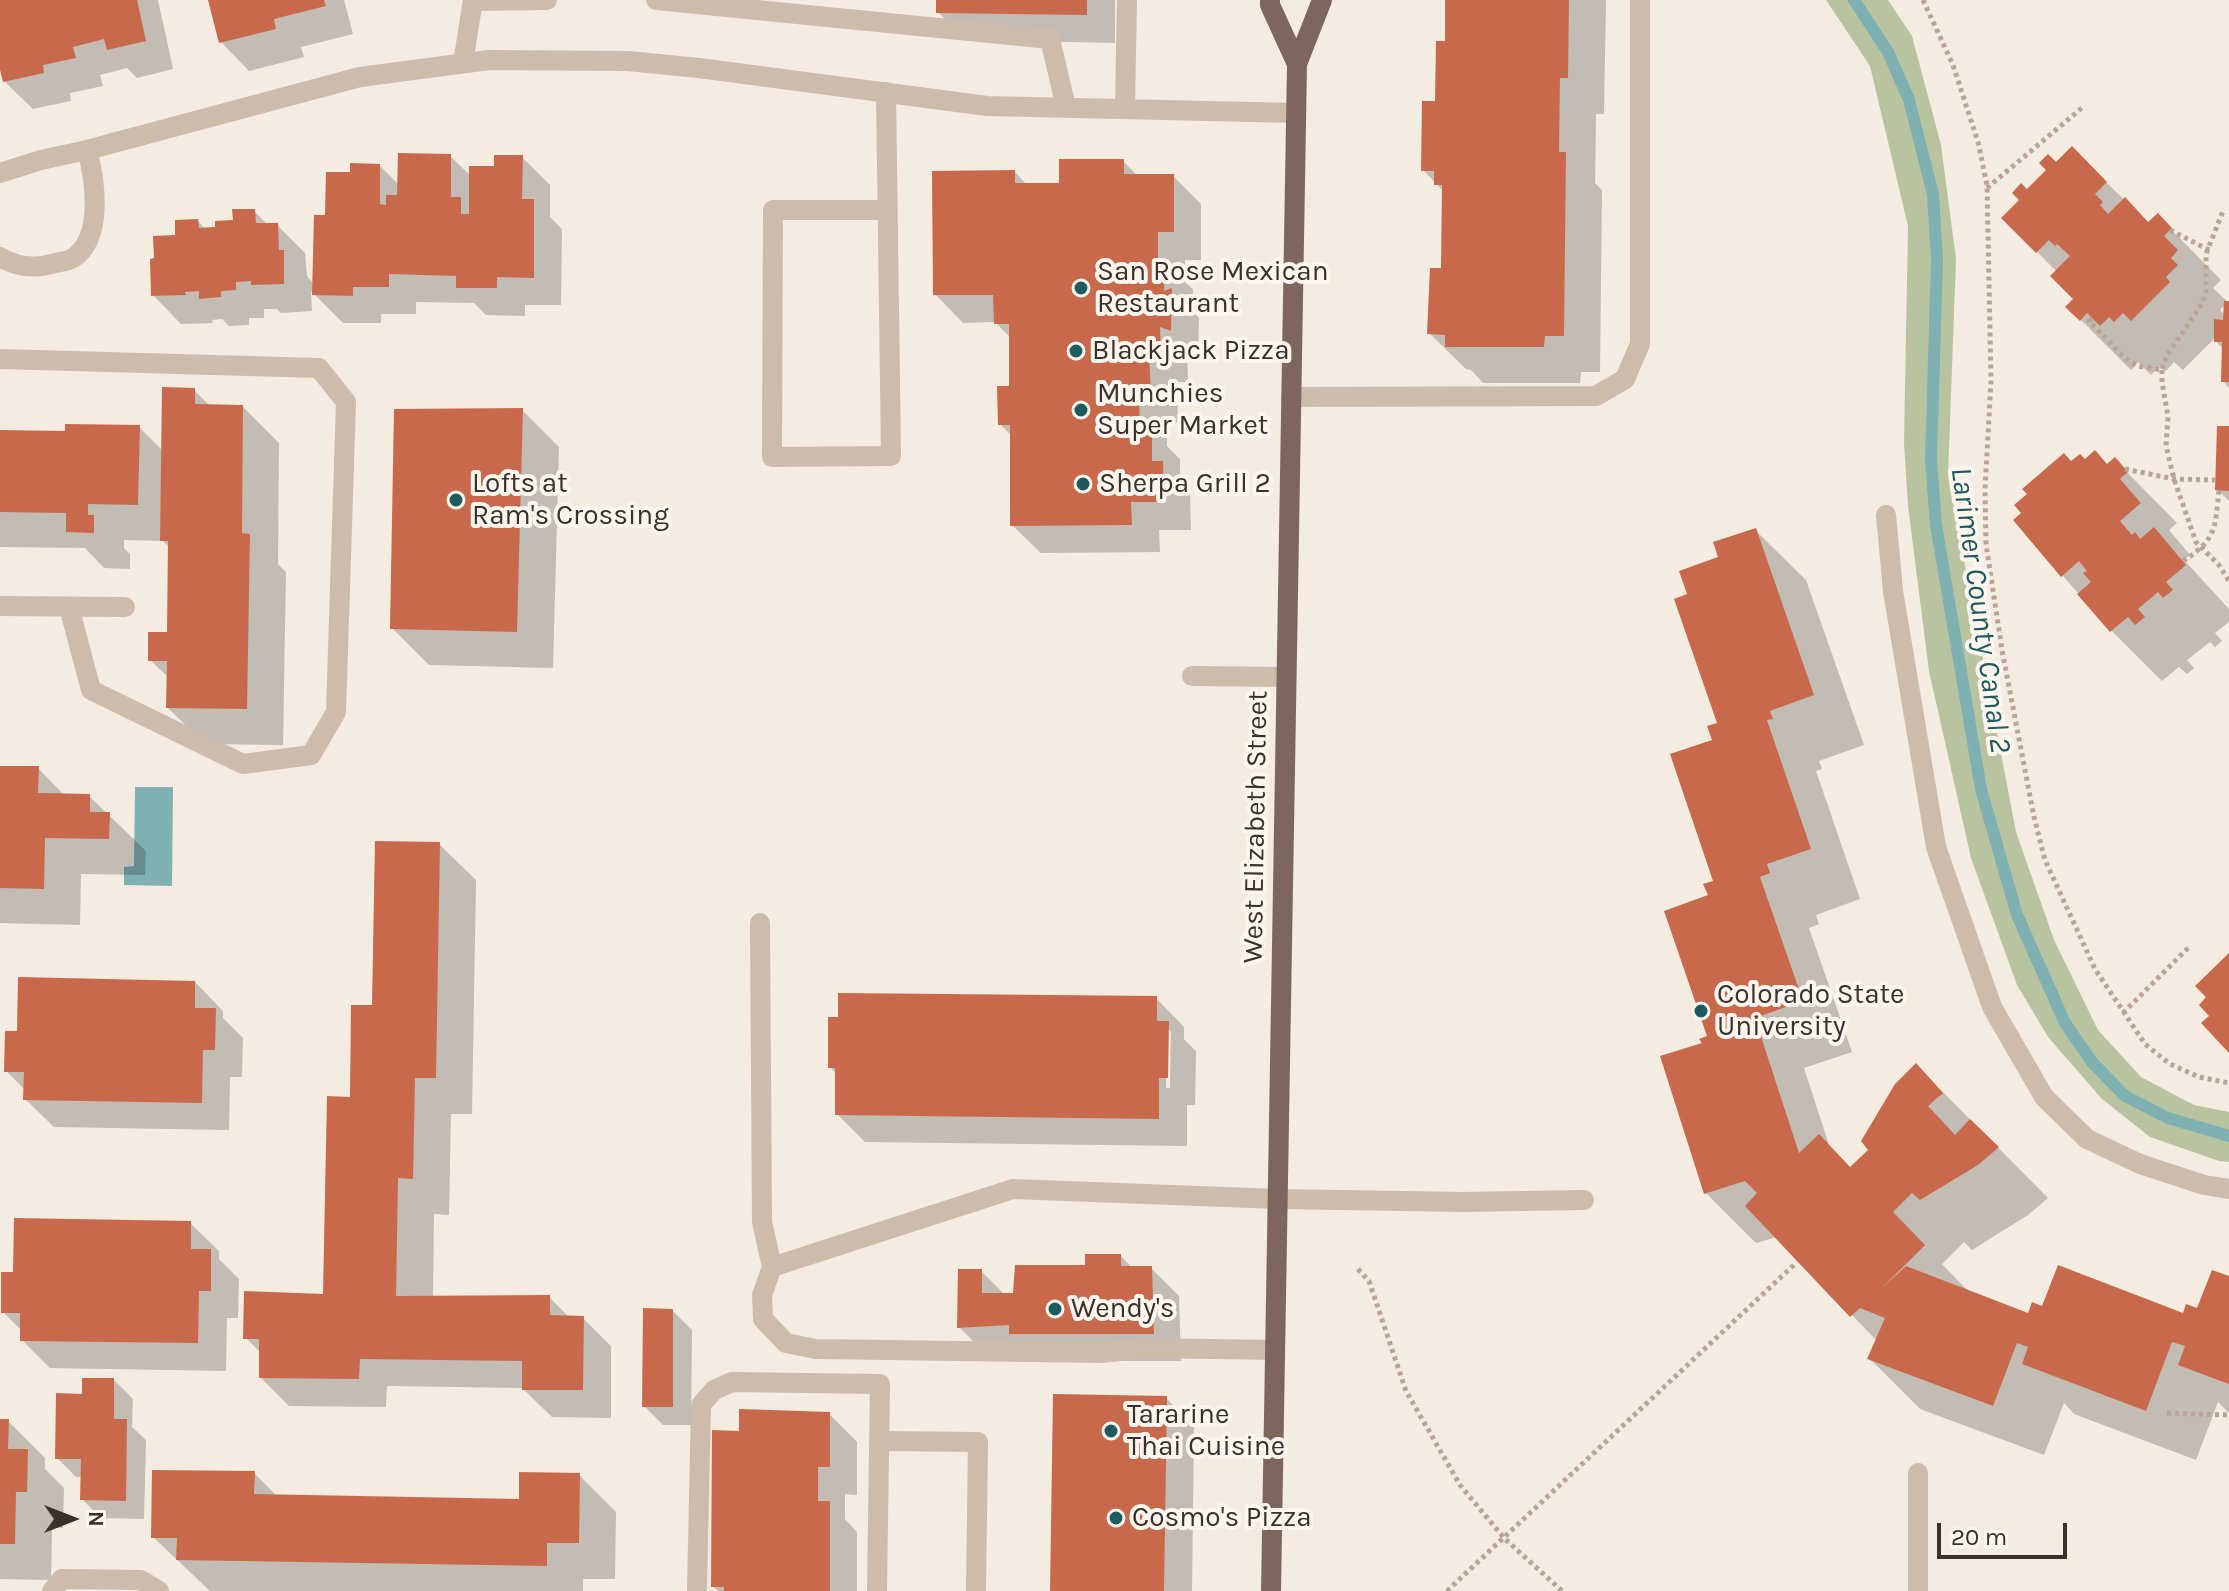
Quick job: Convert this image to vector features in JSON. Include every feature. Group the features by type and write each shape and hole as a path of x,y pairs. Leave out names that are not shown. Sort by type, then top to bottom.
{"main road":[{"name":"West Elizabeth Street","path":"1270,0 1297,64"},
{"name":"West Elizabeth Street","path":"1271,1591 1297,64 1322,0"}],"street":[{"path":"463,63 473,0 547,0"},
{"path":"656,0 1050,39 1066,107"},
{"path":"1125,109 1127,0"},
{"path":"1291,397 1596,396 1625,379 1640,344 1640,0"},
{"path":"0,173 360,77 489,60 628,61 987,106 1296,113"},
{"path":"886,92 888,210 891,456 772,457 773,210 888,210"},
{"path":"0,257 14,265 45,266 74,258 89,240 95,207 94,176 87,150"},
{"path":"0,359 319,368 346,402 336,712 311,755 243,764 91,690 69,607"},
{"path":"1886,515 1893,591 1936,847 1992,1007 2044,1097 2087,1139 2140,1164 2204,1185 2229,1189"},
{"path":"0,606 125,607"},
{"path":"1192,676 1286,677"},
{"path":"760,923 762,1222 772,1267 762,1295 763,1319 786,1343 816,1349 1085,1353 1147,1348 1275,1350"},
{"path":"772,1267 1013,1189 1278,1199 1584,1200"},
{"path":"697,1591 701,1405 714,1390 732,1382 880,1384 877,1591"},
{"path":"879,1441 978,1442 976,1591"},
{"path":"1918,1473 1918,1591"},
{"path":"52,1591 62,1579 141,1580 159,1591"}],"path":[{"path":"1923,0 1953,65 1978,142 1987,188 1991,381 1985,489 1986,544 2002,650 2045,860 2095,969 2145,1044 2170,1064 2199,1077 2229,1083"},
{"path":"1987,188 2083,107"},
{"path":"2223,211 2206,254 2203,302 2166,357 2162,370 2168,417 2166,446 2174,479 2196,542 2219,565 2229,581"},
{"path":"2170,230 2209,250"},
{"path":"2092,319 2089,321 2126,359 2138,366 2162,370"},
{"path":"2125,469 2174,479 2215,480"},
{"path":"2183,561 2202,548 2214,530 2219,490"},
{"path":"2123,1013 2189,947"},
{"path":"1447,1591 1797,1262"},
{"path":"1358,1269 1369,1281 1406,1391 1460,1485 1504,1538 1562,1591"},
{"path":"2167,1413 2229,1415"}],"green space":[{"path":"1826,0 1888,0 1912,36 1941,145 1956,259 1948,476 2016,832 2054,940 2098,1030 2141,1077 2194,1105 2229,1112 2229,1162 2150,1137 2102,1099 2048,1037 2017,985 1971,858 1929,671 1908,506 1904,443 1908,226 1870,66"}],"water":[{"path":"135,787 173,787 172,886 124,885 124,867 134,866"}],"building":[{"path":"0,0 137,0 146,41 107,50 104,39 73,47 76,58 43,65 44,73 3,82 0,70"},
{"path":"208,0 324,0 326,6 274,19 276,29 219,43"},
{"path":"936,0 1087,0 1087,15 936,13"},
{"path":"1445,0 1569,0 1568,78 1560,78 1559,152 1566,152 1564,336 1545,336 1544,347 1445,347 1445,335 1427,334 1430,268 1441,268 1442,185 1434,185 1434,171 1421,171 1422,101 1435,101 1436,41 1445,41"},
{"path":"2072,146 2107,182 2095,194 2108,214 2125,197 2148,222 2158,213 2172,228 2164,236 2178,250 2171,258 2178,265 2166,277 2170,282 2131,321 2123,313 2114,322 2109,317 2100,326 2087,313 2080,321 2065,307 2073,299 2050,276 2070,256 2049,240 2036,253 2001,218 2019,200 2012,193 2021,183 2027,189 2046,170 2039,163 2048,154 2056,162"},
{"path":"398,153 451,154 451,197 461,197 461,214 469,214 469,166 494,166 494,155 523,155 522,199 534,199 534,278 497,277 497,288 456,288 456,276 389,274 389,287 353,287 353,296 312,295 314,215 325,215 326,172 350,172 350,163 380,164 380,204 386,205 386,195 397,195"},
{"path":"1059,159 1124,159 1124,174 1174,174 1174,232 1158,232 1158,259 1165,259 1164,291 1172,288 1171,331 1160,327 1161,354 1149,354 1151,394 1139,397 1140,432 1152,429 1152,461 1163,461 1164,502 1131,502 1132,525 1010,526 1010,425 998,425 997,386 1009,386 1009,324 994,324 993,295 933,295 932,171 1015,170 1015,183 1059,183"},
{"path":"232,209 255,209 256,223 278,223 279,250 284,250 284,284 236,282 236,290 221,291 221,297 199,299 199,291 185,292 186,295 151,296 153,236 175,235 175,220 198,219 199,228 215,227 215,221 233,220"},
{"path":"2224,301 2229,301 2229,382 2221,382 2222,342 2214,342 2214,319 2223,320"},
{"path":"162,387 195,388 195,404 243,405 242,533 250,534 247,709 166,708 167,661 148,661 148,632 167,632 168,541 160,541"},
{"name":"Lofts at Ram's Crossing","path":"523,408 517,632 390,629 394,409"},
{"path":"65,424 140,425 138,505 88,504 88,515 94,515 94,533 66,532 66,513 0,512 0,430 65,431"},
{"path":"2217,426 2229,426 2229,491 2215,490"},
{"path":"2095,450 2107,464 2115,457 2128,472 2120,479 2141,503 2120,521 2140,539 2154,527 2186,565 2166,582 2173,590 2163,598 2158,592 2138,609 2145,617 2135,625 2128,617 2110,632 2077,594 2091,582 2083,573 2087,571 2079,561 2061,577 2013,520 2021,513 2014,505 2027,494 2022,489 2064,453 2071,461 2080,454 2085,459"},
{"path":"1756,528 1814,695 1770,711 1773,719 1767,720 1811,849 1767,864 1770,873 1760,877 1803,1001 1755,1018 1799,1153 1819,1134 1850,1167 1868,1150 1861,1141 1895,1084 1916,1063 1943,1093 1928,1106 1955,1135 1970,1119 1999,1147 1978,1165 1920,1200 1912,1193 1893,1212 1925,1245 1881,1289 1906,1266 2028,1313 2032,1302 2042,1306 2058,1265 2183,1313 2186,1304 2197,1308 2212,1270 2229,1276 2229,1384 2178,1365 2185,1346 2172,1342 2146,1411 2022,1364 2028,1347 2017,1343 1993,1406 1867,1359 1885,1318 1860,1308 1850,1317 1745,1206 1757,1193 1745,1181 1704,1194 1660,1056 1702,1043 1699,1039 1707,1036 1664,911 1708,895 1703,884 1713,881 1670,754 1712,740 1707,726 1717,723 1674,599 1687,594 1679,571 1718,557 1713,542"},
{"path":"0,766 39,766 38,793 90,794 90,812 110,812 109,839 45,838 44,889 0,888"},
{"path":"375,841 440,842 436,1078 415,1078 413,1179 398,1178 396,1296 550,1295 550,1315 584,1316 583,1390 522,1390 522,1361 360,1359 359,1379 259,1378 259,1339 243,1339 244,1291 323,1294 327,1096 350,1097 351,1005 372,1005"},
{"path":"2229,953 2229,1053 2201,1023 2209,1016 2199,1005 2206,997 2195,986"},
{"path":"18,977 195,981 195,1008 216,1008 215,1050 203,1050 202,1103 23,1100 24,1072 4,1072 5,1031 17,1031"},
{"path":"838,993 1157,996 1157,1021 1169,1021 1168,1078 1159,1078 1159,1119 835,1115 835,1068 828,1068 828,1017 838,1017"},
{"path":"14,1218 191,1221 191,1249 211,1249 211,1291 199,1291 198,1343 20,1341 20,1313 1,1313 1,1272 13,1272"},
{"name":"Wendy's","path":"1085,1254 1121,1254 1121,1266 1152,1266 1154,1334 1009,1334 1009,1325 957,1328 958,1269 982,1269 982,1293 1013,1293 1015,1265 1085,1265"},
{"path":"643,1308 673,1309 673,1407 642,1407"},
{"path":"82,1378 114,1378 114,1419 127,1419 126,1501 80,1500 81,1459 55,1459 56,1393 82,1394"},
{"path":"1053,1394 1167,1396 1164,1591 1050,1591"},
{"path":"739,1409 830,1412 830,1467 818,1467 818,1501 830,1501 830,1591 724,1591 724,1587 711,1587 712,1430 739,1431"},
{"path":"0,1419 9,1419 8,1449 28,1449 27,1492 16,1492 15,1544 0,1544"},
{"path":"152,1470 255,1471 254,1494 519,1499 519,1472 580,1473 579,1543 547,1543 547,1566 176,1560 177,1538 151,1538"}],"waterway":[{"name":"Larimer County Canal 2","path":"1854,0 1888,52 1909,100 1933,194 1937,260 1931,460 1936,525 1981,789 2017,915 2065,1023 2092,1062 2125,1096 2168,1118 2229,1136"}],"place":[{"name":"San Rose Mexican Restaurant","path":"1081,288"},
{"name":"Blackjack Pizza","path":"1076,351"},
{"name":"Munchies Super Market","path":"1081,410"},
{"name":"Sherpa Grill 2","path":"1083,484"},
{"name":"Lofts at Ram's Crossing","path":"456,500"},
{"name":"Colorado State University","path":"1701,1011"},
{"name":"Wendy's","path":"1055,1309"},
{"name":"Tararine Thai Cuisine","path":"1111,1431"},
{"name":"Cosmo's Pizza","path":"1116,1518"}]}
